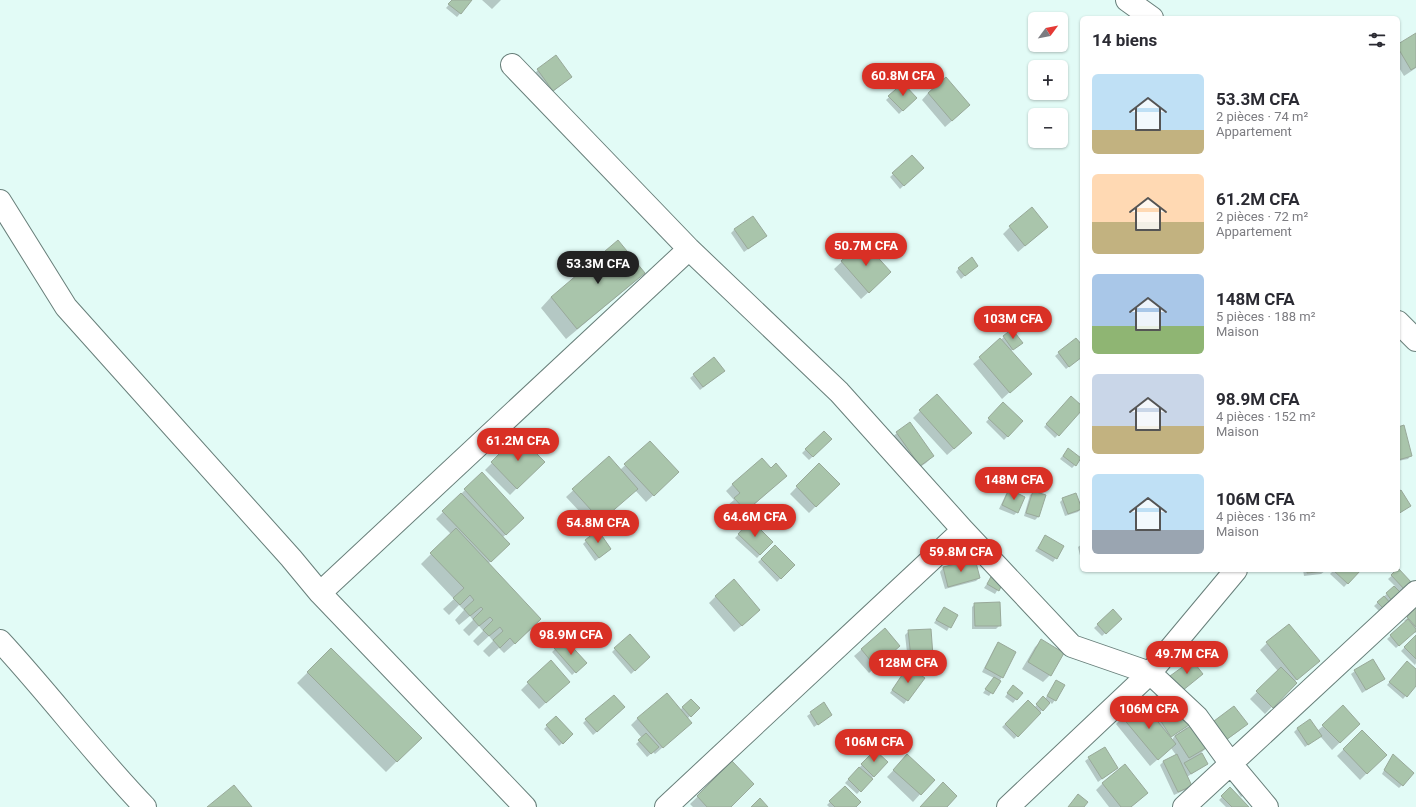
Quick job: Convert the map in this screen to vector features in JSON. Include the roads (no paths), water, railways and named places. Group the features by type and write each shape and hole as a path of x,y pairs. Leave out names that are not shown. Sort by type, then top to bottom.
{"street":[{"path":"1127,0 1149,16"},
{"path":"512,65 689,249 839,392 963,530 1072,646 1150,673 1197,717 1231,764 1267,807"},
{"path":"0,201 66,307 291,558 320,593 525,807"},
{"path":"320,593 689,249"},
{"path":"1400,324 1416,340"},
{"path":"666,807 963,530"},
{"path":"1008,807 1150,673 1234,572"},
{"path":"1184,807 1416,592"},
{"path":"0,641 27,670 126,787 145,807"}]}
